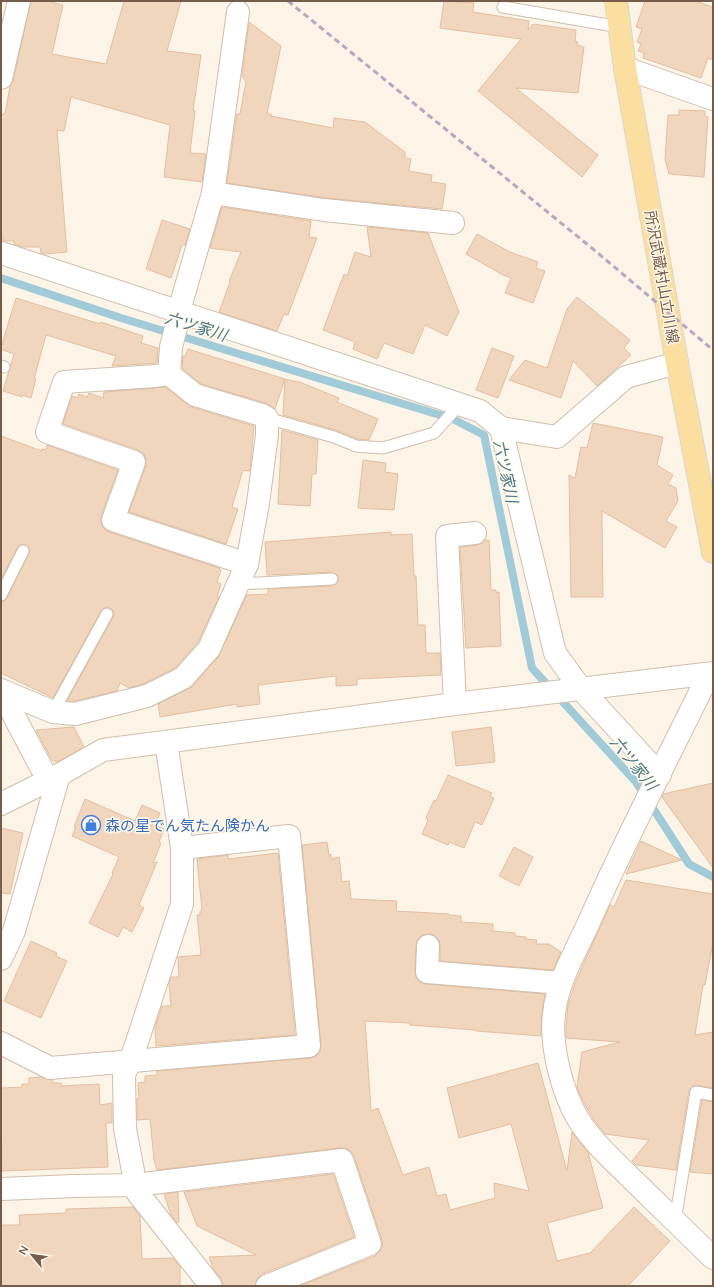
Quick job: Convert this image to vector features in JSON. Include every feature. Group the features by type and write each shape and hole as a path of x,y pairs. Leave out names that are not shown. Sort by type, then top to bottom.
{"main road":[{"name":"所沢武蔵村山立川線","path":"616,1 625,68 677,363 713,552"}],"street":[{"path":"1,78 19,1"},
{"path":"169,374 171,347 178,316 213,193 238,12"},
{"path":"625,68 713,99"},
{"path":"213,193 324,210 453,223"},
{"path":"1,253 178,316 480,410 501,428 557,437 626,377 677,363"},
{"path":"2,691 53,712 75,714 147,696 183,678 209,649 247,564 258,503 267,435 267,418 262,415 195,395 169,374 64,382 47,432 134,462 113,520 247,564"},
{"path":"501,428 555,653 574,690 655,784"},
{"path":"455,704 447,536 475,533"},
{"path":"1,804 103,750 455,704 711,673"},
{"path":"711,673 602,891 561,983 554,1012 553,1030 554,1048 563,1083 569,1101 578,1118 597,1144 713,1258"},
{"path":"1,959 14,931 54,777 16,720 2,691"},
{"path":"166,742 182,848 182,904 124,1075 125,1129 137,1192 211,1286"},
{"path":"1,1043 50,1068 309,1046 289,836 182,848"},
{"path":"428,946 427,972 561,983"},
{"path":"1,1189 136,1185 342,1160 370,1244 267,1286"}],"lane":[{"path":"503,6 620,27"},
{"path":"267,418 334,437 356,446 383,448 434,433 460,404"},
{"path":"1,595 23,551"},
{"path":"238,584 332,580"},
{"path":"53,712 107,614"},
{"path":"674,1221 696,1092 713,1095"}],"building":[{"path":"31,1 47,1 63,5 52,54 106,64 124,1 181,1 167,51 201,55 193,111 195,111 190,153 206,154 202,182 164,177 170,125 71,97 64,131 57,130 67,252 45,254 41,253 40,247 24,247 14,244 14,241 3,241 3,238 1,238 1,114 5,114 10,86 13,81"},
{"path":"444,1 474,3 473,12 529,21 528,30 533,24 576,30 575,41 578,42 577,45 584,47 578,93 516,88 598,155 582,177 478,91 521,39 440,28"},
{"path":"645,1 695,1 713,7 713,60 708,58 701,78 643,58 644,53 638,51 641,44 637,42 642,29 636,27"},
{"path":"249,22 281,46 267,114 333,128 334,118 365,122 405,152 405,158 411,159 409,171 432,175 431,182 446,184 442,209 326,198 227,183 237,114 240,114 246,82 242,77"},
{"path":"679,110 705,111 705,116 708,117 704,177 669,174 665,159 668,115 679,115"},
{"path":"222,207 311,221 309,237 317,238 288,315 284,314 277,331 219,312 230,282 229,281 241,252 210,248"},
{"path":"162,220 190,229 185,245 182,245 171,278 146,269"},
{"path":"367,227 428,233 459,312 447,336 425,325 413,354 384,343 377,359 353,349 355,342 323,330 344,274 347,276 355,252 371,257"},
{"path":"477,234 510,252 538,262 536,268 545,271 533,303 505,293 511,278 466,254"},
{"path":"577,297 630,340 624,348 631,355 597,386 573,361 561,398 509,380 525,360 547,368 567,309"},
{"path":"16,298 100,324 101,322 143,336 141,343 158,348 157,363 112,366 116,356 46,335 34,379 36,379 31,398 22,395 22,397 3,391 14,354 1,349 1,347"},
{"path":"492,348 514,356 498,398 476,390"},
{"path":"188,349 285,379 275,409 266,403 201,384 182,368 183,356 185,356"},
{"path":"285,379 297,381 339,398 337,402 378,419 369,440 358,439 336,430 283,415"},
{"path":"165,387 191,407 254,426 250,471 243,470 232,507 238,509 226,544 129,512 146,466 144,454 138,450 63,424 72,396 78,398 79,394 87,397 89,393 103,398 104,392"},
{"path":"593,423 663,437 657,465 673,475 668,484 676,488 678,501 666,521 677,527 665,548 602,511 603,597 571,597 569,475 575,478 581,447 587,448"},
{"path":"282,430 318,440 316,474 312,474 310,506 278,504"},
{"path":"1,436 42,451 42,449 46,450 47,445 118,470 101,516 101,523 104,528 109,532 219,568 221,570 217,582 221,584 217,597 219,597 198,642 175,668 143,684 129,688 120,683 117,691 74,701 67,701 113,617 113,610 106,607 101,611 53,698 1,673 1,602 7,598 30,551 29,547 26,545 19,545 1,579"},
{"path":"363,460 386,463 385,472 398,474 394,510 358,508"},
{"path":"391,532 391,535 412,534 414,576 416,576 418,625 425,625 426,653 440,653 441,675 357,679 357,685 336,686 336,676 258,685 260,704 237,707 237,704 160,717 158,704 192,687 218,657 247,595 268,594 268,589 332,586 338,582 338,576 332,572 267,575 265,542"},
{"path":"485,540 489,540 491,590 496,590 496,593 499,592 501,646 466,648 460,547 477,545"},
{"path":"74,727 84,747 57,762 52,760 36,730"},
{"path":"491,727 495,762 456,766 452,732"},
{"path":"448,775 492,793 490,797 494,798 482,825 475,822 464,848 449,842 448,845 422,834 428,820 426,818"},
{"path":"713,783 713,868 662,797 663,794"},
{"path":"85,799 135,821 142,805 160,813 155,825 164,829 159,842 161,843 153,863 157,862 139,905 144,908 132,932 123,927 118,937 89,923 113,874 112,873 119,857 72,836"},
{"path":"1,828 23,833 10,894 1,893"},
{"path":"641,841 682,860 626,874"},
{"path":"327,842 331,859 339,857 342,882 349,881 351,899 397,901 396,911 449,914 461,916 461,922 493,924 493,931 515,933 515,936 537,940 536,944 549,944 561,952 553,970 440,961 439,940 434,935 422,935 417,940 416,946 415,972 416,978 420,982 426,984 545,994 541,1036 410,1025 410,1023 365,1021 371,1111 378,1108 403,1175 429,1167 437,1196 446,1194 450,1210 495,1198 494,1183 529,1191 511,1124 459,1138 447,1088 538,1063 567,1171 572,1132 588,1152 603,1208 547,1223 557,1261 590,1253 634,1207 670,1241 628,1286 300,1286 375,1256 382,1247 382,1240 351,1151 346,1148 340,1148 157,1170 154,1160 150,1119 137,1120 137,1099 139,1098 138,1083 145,1082 145,1076 157,1075 157,1071 310,1058 316,1056 320,1052 321,1045 302,845"},
{"path":"514,847 533,857 519,886 499,876"},
{"path":"278,853 295,1035 156,1046 155,1028 162,1006 171,1006 169,983 171,977 179,977 178,957 201,955 197,915 200,915 200,911 202,910 197,859 228,855 228,859"},
{"path":"626,880 713,894 713,943 705,985 703,985 695,1035 713,1032 713,1088 694,1085 689,1090 676,1170 636,1165 632,1161 649,1140 605,1134 594,1120 577,1087 582,1052 620,1042 566,1038 568,1005 575,983 610,905 614,907"},
{"path":"31,941 57,953 56,956 67,961 41,1018 4,1001"},
{"path":"41,1077 53,1080 53,1083 61,1083 61,1086 99,1084 100,1105 112,1103 112,1123 106,1123 108,1167 2,1171 1,1088 22,1087 22,1084 29,1084 29,1078"},
{"path":"702,1100 713,1102 713,1174 690,1172"},
{"path":"333,1174 354,1237 262,1274 257,1279 255,1286 223,1286 221,1279 213,1268 209,1257 256,1255 197,1226 184,1192"},
{"path":"178,1192 179,1222 177,1223 171,1215 164,1194"},
{"path":"133,1207 140,1216 142,1259 173,1258 180,1267 180,1286 1,1286 1,1225 20,1225 19,1215 66,1213 66,1209"}],"waterway":[{"name":"六ツ家川","path":"1,278 121,318 453,419 484,435 532,668 636,782 689,864 713,877"}],"railway":[{"path":"288,1 593,249 713,350"}],"place":[{"name":"森の星でん気たん険かん","path":"91,825"}]}
